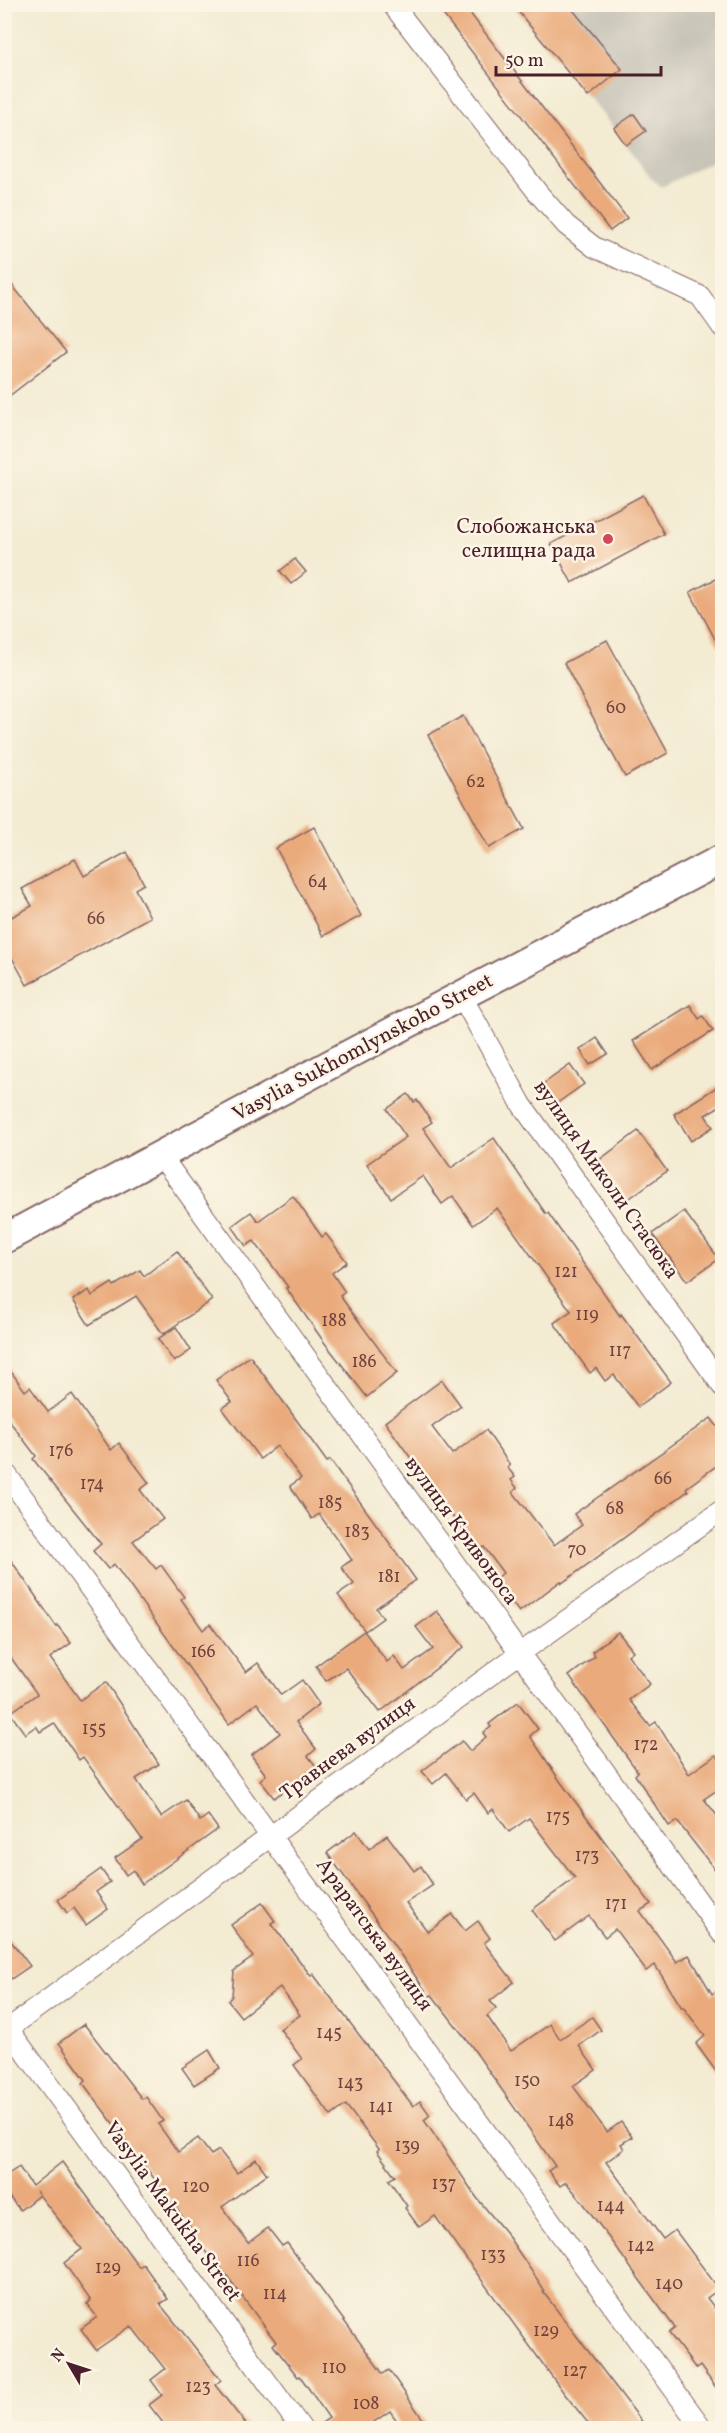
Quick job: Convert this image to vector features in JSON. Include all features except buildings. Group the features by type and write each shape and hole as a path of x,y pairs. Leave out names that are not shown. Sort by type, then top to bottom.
{"main road":[{"name":"Vasylia Sukhomlynskoho Street","path":"4,1239 723,859"}],"street":[{"path":"392,4 538,193 566,225 594,247 700,296 723,327"},
{"name":"вулиця Миколи Стасюка","path":"461,996 522,1105 723,1386"},
{"name":"вулиця Кривоноса","path":"161,1156 723,1934"},
{"name":"Араратська вулиця","path":"4,1471 702,2428"},
{"name":"Травнева вулиця","path":"6,2028 519,1654 723,1509"},
{"name":"Vasylia Makukha Street","path":"6,2028 302,2428"}],"shaded area":[{"path":"512,5 722,5 722,156 662,187 652,179 614,128"}],"place":[{"name":"Слобожанська селищна рада","path":"608,539"}]}
